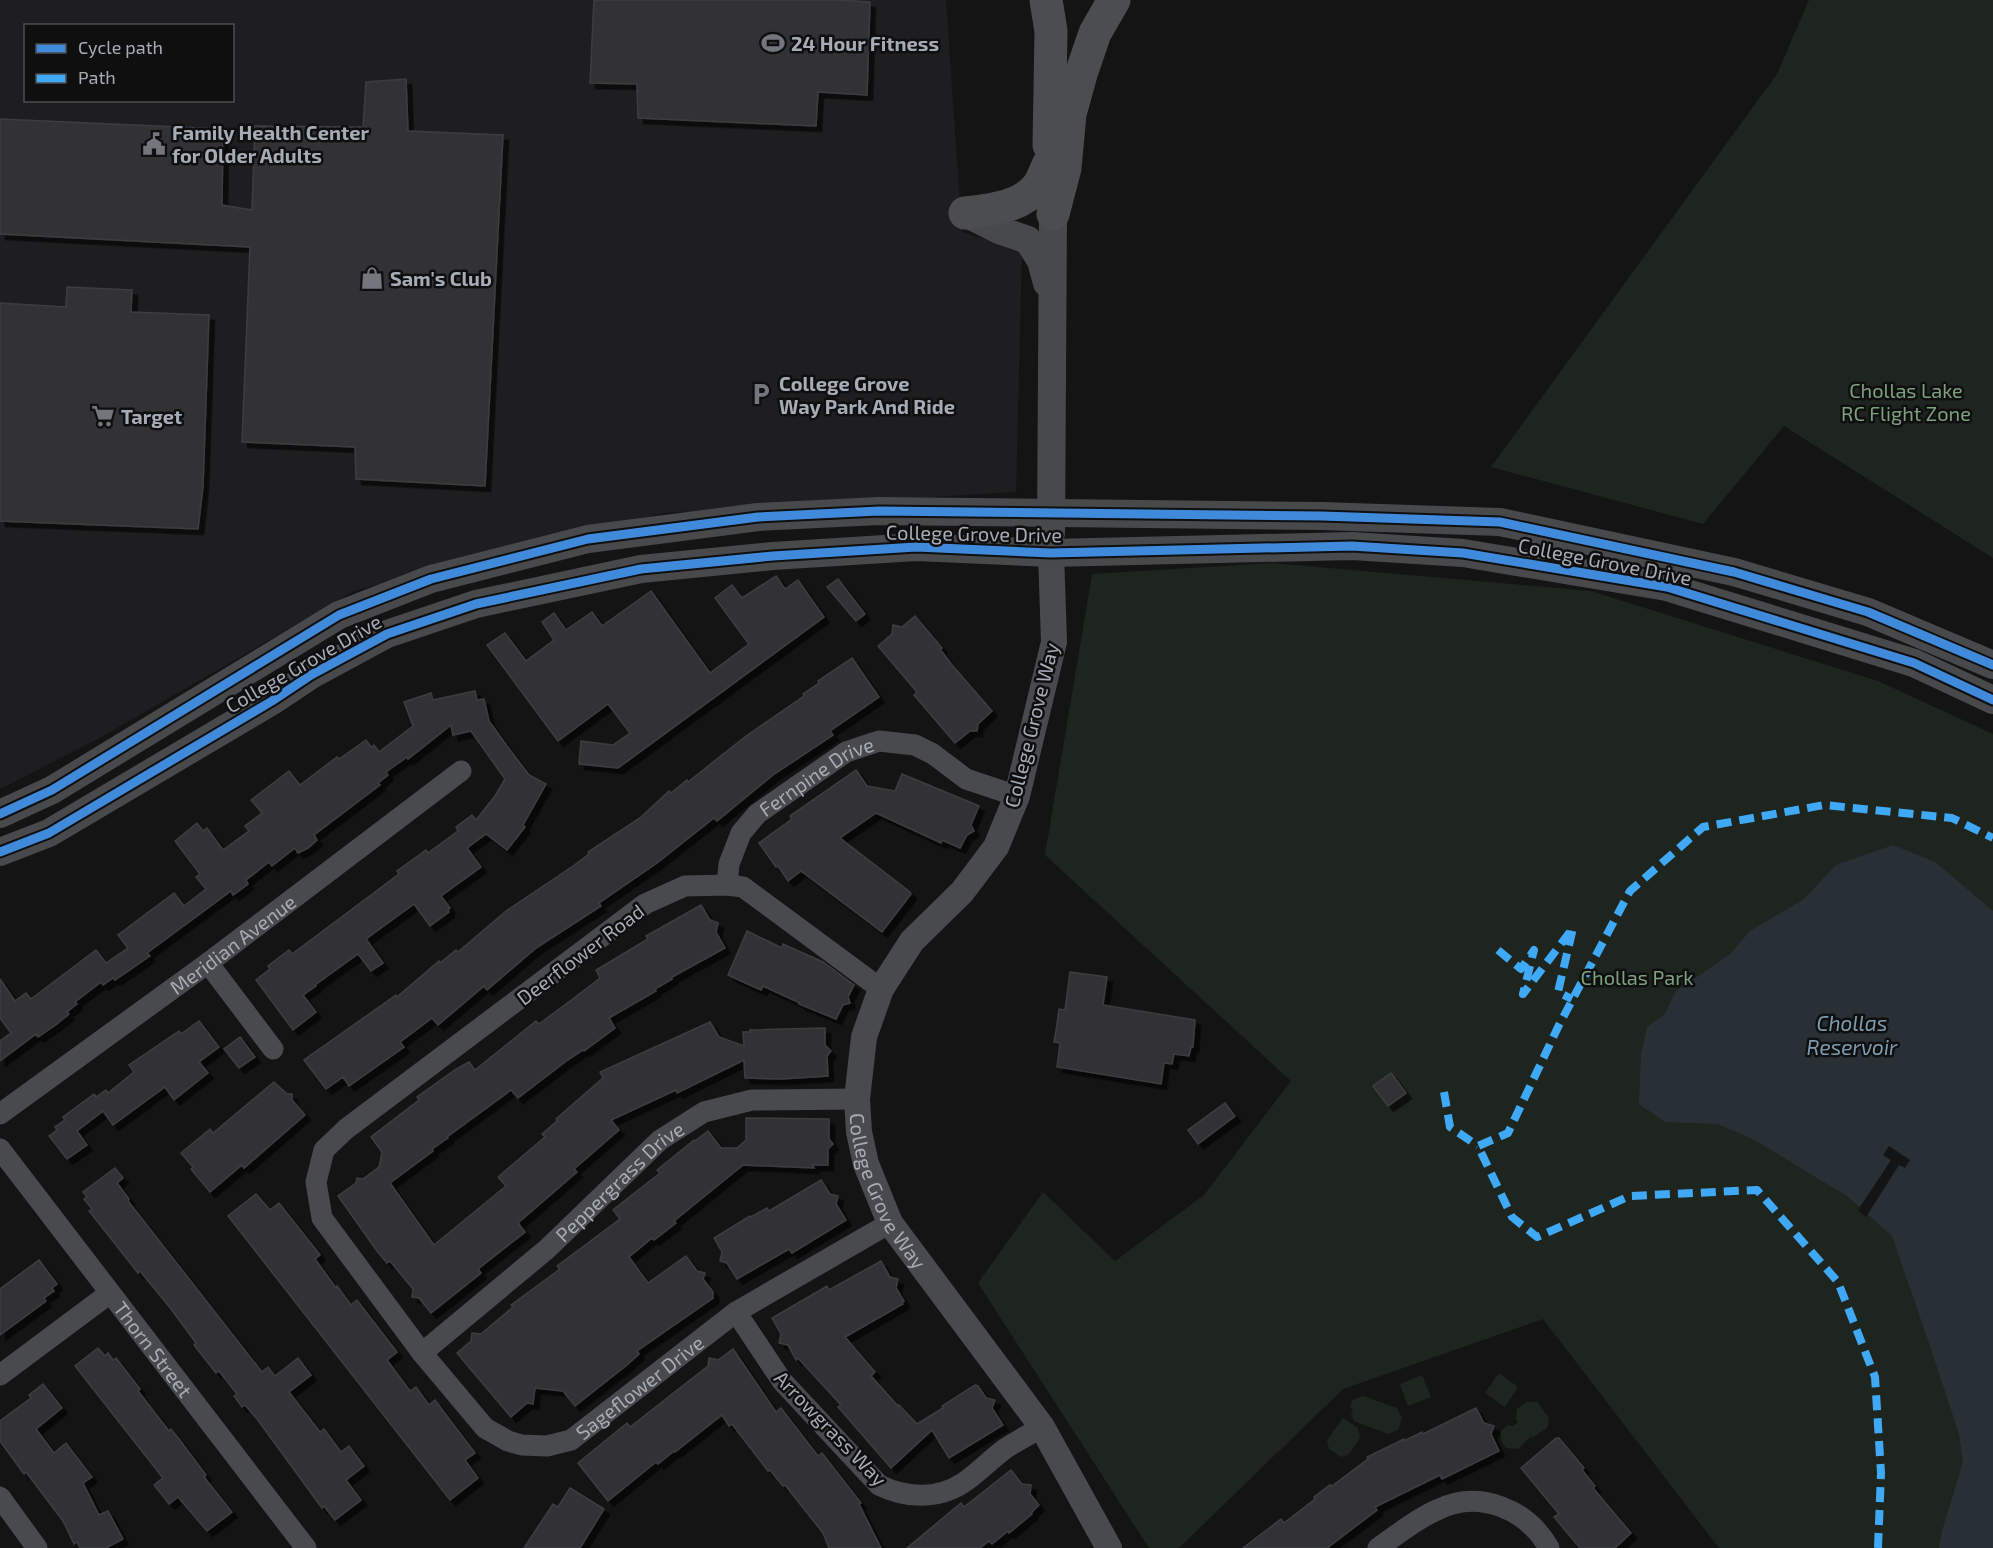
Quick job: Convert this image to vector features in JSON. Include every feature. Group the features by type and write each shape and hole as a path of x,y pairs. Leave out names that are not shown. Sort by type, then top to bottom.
{"highway":[{"path":"1046,0 1051,31 1048,165 1053,214"},
{"path":"1053,214 1065,168 1070,114 1078,84 1095,33 1114,0"},
{"path":"965,213 1005,206 1027,196 1038,186 1048,165"}],"main road":[{"path":"965,213 999,230 1028,240 1041,261 1053,303"},
{"name":"College Grove Way","path":"1051,553 1053,214"},
{"name":"College Grove Drive","path":"0,814 52,790 339,615 442,576 588,539 758,518 879,511 1322,516 1500,522 1734,572 1868,612 1993,664"},
{"path":"685,564 694,551 705,543 783,532 803,527 823,514"},
{"path":"562,586 573,573 587,563 665,547 679,539 685,527"},
{"name":"College Grove Drive","path":"0,852 49,833 272,701 311,675 387,634 477,604 641,569 773,556 916,547 1051,553 1352,546 1463,553 1666,587 1914,663 1993,700"}],"street":[{"name":"College Grove Way","path":"1051,553 1054,642 1017,795 996,847 962,892 912,941 881,989 864,1037 857,1100 859,1132 866,1164 890,1223 1042,1428 1109,1548"},
{"name":"Fernpine Drive","path":"727,885 729,864 741,833 757,814 846,752 879,741 915,745 933,753 966,779 1017,795"},
{"name":"Meridian Avenue","path":"0,1114 208,963 461,771"},
{"name":"Deerflower Road","path":"316,1182 324,1150 334,1138 645,904 685,886 743,887 881,989"},
{"path":"208,963 273,1049"},
{"name":"Peppergrass Drive","path":"422,1353 548,1249 660,1140 704,1112 752,1100 857,1100"},
{"name":"Thorn Street","path":"0,1149 306,1548"},
{"name":"Sageflower Drive","path":"316,1182 322,1218 422,1353 484,1428 508,1441 522,1445 547,1446 571,1440 736,1312 890,1223"},
{"path":"0,1375 110,1293"},
{"name":"Arrowgrass Way","path":"736,1312 782,1381 879,1485 887,1489 916,1496 946,1491 963,1483 1006,1448 1042,1428"},
{"path":"0,1497 37,1548"},
{"path":"1378,1548 1437,1510 1457,1503 1479,1502 1493,1504 1520,1515 1541,1535 1549,1548"}],"shaded area":[{"path":"0,0 946,0 962,232 1022,251 1016,492 663,513 354,591 98,739 0,789"}],"green space":[{"name":"Chollas Lake RC Flight Zone","path":"1809,0 1993,0 1993,558 1784,426 1703,524 1491,467 1777,74"},
{"name":"Chollas Park","path":"1272,563 1591,591 1878,681 1993,734 1993,1548 1719,1548 1543,1319 1343,1389 1179,1548 1149,1548 978,1283 1043,1192 1115,1261 1204,1195 1291,1081 1045,855 1092,574"},
{"path":"1499,1373 1518,1387 1505,1407 1485,1393"},
{"path":"1422,1375 1431,1397 1408,1406 1400,1384"},
{"path":"1363,1396 1397,1408 1402,1418 1398,1430 1388,1434 1354,1421 1351,1414 1353,1410 1350,1406 1353,1400"},
{"path":"1526,1402 1537,1402 1549,1418 1548,1427 1532,1438 1531,1436 1518,1449 1506,1448 1501,1441 1501,1431 1508,1425 1513,1426 1518,1422 1517,1409"},
{"path":"1343,1418 1358,1428 1360,1438 1348,1455 1341,1457 1329,1449 1327,1440"}],"water":[{"name":"Chollas Reservoir","path":"1893,845 1935,862 1993,911 1993,1548 1939,1548 1963,1462 1959,1434 1892,1236 1847,1196 1753,1139 1718,1124 1665,1122 1639,1104 1641,1055 1647,1027 1665,1014 1676,991 1729,955 1750,931 1804,899 1836,865"}],"pier":[{"path":"1889,1146 1910,1160 1905,1168 1899,1165 1866,1217 1858,1210 1891,1160 1883,1155"}],"building":[{"path":"594,0 870,2 867,95 818,92 816,126 638,118 637,84 590,83"},
{"name":"Sam's Club","path":"406,79 408,131 503,135 485,486 356,479 355,447 242,442 250,247 0,234 0,119 223,129 222,205 252,210 255,126 363,127 366,82"},
{"name":"Target","path":"67,287 132,290 131,312 209,315 203,486 198,529 0,521 0,303 66,307"},
{"path":"776,576 785,589 798,580 824,617 618,768 579,764 581,741 613,745 630,733 608,704 558,741 487,645 505,633 526,661 554,640 542,622 554,613 566,630 592,612 602,626 651,591 710,673 749,644 715,598 732,585 742,598"},
{"path":"838,579 865,614 856,621 827,587"},
{"path":"915,616 942,648 940,649 952,665 992,711 978,724 977,731 970,731 955,743 914,695 917,692 878,646 892,634 893,625 902,627"},
{"path":"852,658 879,697 830,731 833,735 773,775 717,821 714,818 657,863 599,903 601,906 536,948 487,990 484,986 438,1025 432,1018 400,1042 404,1047 349,1086 343,1077 326,1089 304,1060 396,995 397,997 439,961 440,963 456,950 458,952 506,911 640,818 669,791 671,793 687,780 688,782 746,736 804,696 803,694 819,683 818,681"},
{"path":"475,691 477,700 484,699 489,721 529,775 546,784 523,825 525,827 507,850 486,834 467,848 481,867 441,896 450,908 449,912 430,926 414,904 366,939 383,963 371,971 358,954 315,985 303,995 316,1012 293,1030 256,980 270,969 268,966 289,950 292,954 399,874 397,871 426,850 428,853 458,831 456,827 472,815 476,820 495,796 505,779 471,731 453,735 451,725 408,759 407,757 386,772 388,775 378,783 380,785 314,835 317,840 308,848 298,853 295,848 272,866 269,862 246,880 248,884 233,895 231,891 147,953 150,956 115,980 113,978 103,985 101,982 75,1002 77,1004 67,1012 69,1014 57,1024 38,1037 36,1034 0,1061 0,1041 11,1033 0,1018 0,979 15,1001 26,993 31,999 96,950 106,963 128,948 118,935 174,893 184,906 206,889 196,877 200,874 175,841 197,823 203,831 207,828 223,850 249,831 245,826 262,813 251,800 289,771 300,785 337,757 339,759 366,740 379,752 413,726 404,702 431,693 433,700"},
{"path":"856,770 867,786 895,791 902,774 979,806 971,825 974,831 967,835 960,848 942,840 941,843 876,813 840,838 911,894 882,932 801,871 788,881 759,843 792,819 790,816"},
{"path":"701,905 710,920 718,923 716,932 725,948 672,977 655,989 656,991 609,1018 615,1028 518,1098 511,1090 390,1183 434,1245 506,1186 498,1177 545,1137 542,1134 557,1121 556,1119 603,1078 600,1072 710,1022 719,1037 744,1046 743,1032 750,1032 750,1030 825,1028 825,1045 831,1051 827,1056 828,1076 781,1079 745,1078 744,1060 677,1093 676,1090 611,1120 619,1130 574,1169 577,1172 518,1223 525,1232 478,1269 481,1273 431,1313 419,1298 412,1297 413,1289 390,1261 387,1263 377,1251 338,1196 356,1183 357,1178 363,1179 379,1167 382,1152 371,1137 419,1100 417,1097 455,1070 469,1062 475,1070 536,1021 539,1024 600,978 596,970 648,939 646,936"},
{"path":"747,931 782,948 783,944 823,962 854,985 848,997 850,1003 843,1005 836,1019 763,986 761,990 728,975"},
{"path":"1070,972 1107,977 1103,1005 1195,1020 1193,1047 1191,1047 1189,1056 1174,1054 1172,1064 1164,1063 1161,1084 1057,1067 1060,1043 1054,1042 1059,1009 1065,1010"},
{"path":"199,1021 219,1047 199,1062 208,1073 174,1100 165,1087 113,1125 103,1111 77,1131 87,1145 67,1159 49,1136 57,1130 55,1127 65,1120 63,1117 94,1094 96,1097 106,1090 108,1093 134,1072 129,1065 179,1031 181,1034"},
{"path":"240,1037 255,1057 239,1068 224,1049"},
{"path":"1391,1073 1406,1093 1388,1106 1373,1086"},
{"path":"274,1082 287,1094 292,1094 292,1100 305,1115 244,1168 242,1165 210,1192 181,1153 210,1129 213,1133"},
{"path":"1225,1103 1235,1116 1198,1144 1188,1130"},
{"path":"746,1118 829,1119 829,1139 833,1144 828,1149 828,1165 812,1165 814,1168 743,1165 674,1221 676,1223 654,1240 652,1238 629,1257 648,1283 686,1256 697,1271 705,1273 703,1279 713,1292 713,1298 637,1351 639,1354 627,1365 575,1406 563,1391 535,1388 533,1404 527,1403 511,1417 457,1353 471,1341 472,1333 481,1334 513,1307 511,1305 560,1269 557,1266 620,1219 613,1210 660,1173 657,1170 694,1140 708,1131 721,1148 737,1148 746,1140"},
{"path":"115,1168 123,1178 117,1183 129,1199 128,1201 262,1372 268,1367 275,1376 298,1358 311,1375 289,1392 320,1432 324,1429 341,1452 349,1446 364,1466 346,1480 361,1500 335,1520 324,1506 322,1508 257,1419 245,1405 242,1407 234,1396 237,1394 219,1371 216,1373 194,1345 196,1343 171,1309 140,1271 138,1273 89,1211 92,1209 84,1199 87,1197 83,1192"},
{"path":"821,1180 830,1194 838,1196 836,1204 846,1220 792,1253 789,1249 737,1279 727,1263 720,1261 722,1252 714,1238 750,1216 767,1208 769,1211"},
{"path":"256,1194 270,1210 279,1203 320,1255 315,1259 336,1288 337,1286 351,1305 357,1300 397,1352 387,1360 410,1391 416,1387 429,1405 435,1400 475,1453 465,1460 478,1478 450,1500 228,1216"},
{"path":"39,1260 57,1284 52,1288 54,1291 44,1298 46,1301 0,1335 0,1289"},
{"path":"881,1261 890,1277 898,1279 896,1288 904,1301 903,1304 845,1337 875,1372 871,1376 917,1424 975,1385 986,1398 995,1400 992,1408 1003,1425 949,1458 932,1430 891,1468 838,1407 841,1405 798,1358 796,1360 788,1345 779,1343 781,1334 772,1318 827,1286 829,1290"},
{"path":"98,1348 105,1356 108,1353 113,1360 116,1358 140,1389 138,1391 169,1431 171,1429 179,1439 206,1475 204,1477 232,1512 207,1531 178,1497 169,1504 154,1485 163,1478 75,1366"},
{"path":"733,1349 776,1412 781,1408 818,1456 822,1453 861,1503 859,1504 881,1548 829,1548 823,1533 785,1485 783,1486 770,1470 768,1471 732,1424 729,1426 722,1415 675,1452 658,1464 656,1462 608,1501 578,1463 627,1423 630,1427 708,1366 709,1358 718,1360"},
{"path":"43,1384 62,1408 36,1429 54,1453 66,1443 92,1477 83,1483 99,1515 108,1511 123,1539 106,1548 80,1548 77,1542 74,1544 63,1521 0,1441 0,1421 31,1398 29,1395"},
{"path":"1476,1408 1484,1423 1494,1426 1491,1434 1499,1451 1442,1479 1440,1475 1375,1507 1377,1510 1327,1548 1243,1548 1281,1519 1284,1523 1315,1499 1314,1497 1368,1459 1367,1457 1404,1439 1404,1441 1422,1432 1423,1434"},
{"path":"1556,1438 1559,1438 1584,1468 1582,1470 1595,1486 1593,1488 1631,1533 1615,1548 1580,1548 1554,1517 1559,1514 1521,1468"},
{"path":"1011,1470 1022,1484 1031,1485 1030,1494 1039,1505 1032,1514 1009,1533 1008,1531 992,1544 989,1541 980,1548 907,1548 961,1503 964,1507"},
{"path":"570,1488 604,1509 580,1548 524,1548 553,1504 558,1507"}],"marked path":[{"path":"1878,1548 1881,1473 1875,1377 1838,1282 1757,1190 1630,1196 1537,1237 1512,1217 1478,1146 1508,1133 1559,1025 1630,891 1703,827 1824,805 1952,818 1993,838"},
{"path":"1498,950 1521,969 1534,950 1523,994 1573,928 1558,992 1572,999"},
{"path":"1444,1092 1450,1127 1478,1146"}],"cycle path":[{"path":"0,814 52,790 339,615 431,579 588,539 758,517 879,511 1322,516 1500,522 1734,572 1868,612 1993,665"},
{"path":"0,852 49,833 272,701 311,675 387,634 476,604 641,569 773,556 916,547 1051,553 1352,546 1463,553 1667,587 1914,663 1993,700"}],"place":[{"name":"24 Hour Fitness","path":"773,43"},
{"name":"Family Health Center for Older Adults","path":"154,144"},
{"name":"Sam's Club","path":"372,278"},
{"name":"College Grove Way Park And Ride","path":"761,394"},
{"name":"Target","path":"103,416"}]}
